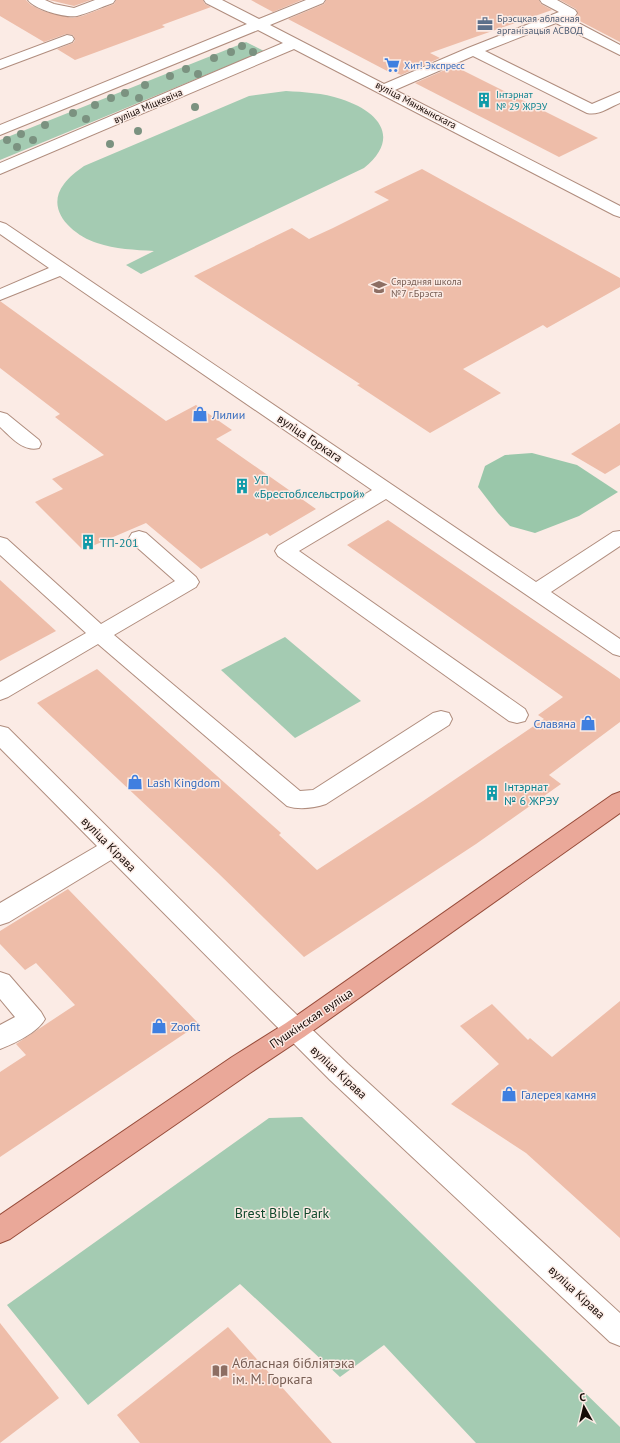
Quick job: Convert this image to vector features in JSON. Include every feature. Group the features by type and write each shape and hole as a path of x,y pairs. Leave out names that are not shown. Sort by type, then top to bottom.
{"main road":[{"name":"Пушкінская вуліца","path":"0,1230 241,1064 295,1030 620,801"}],"street":[{"path":"35,0 50,8 75,12 108,0"},
{"name":"вуліца Мянжынскага","path":"211,0 384,88 620,212"},
{"path":"0,130 318,0"},
{"path":"384,88 570,13 547,0"},
{"path":"557,18 620,51"},
{"path":"0,65 67,39"},
{"name":"вуліца Міцкевіча","path":"0,169 296,43"},
{"path":"473,51 592,110 620,97"},
{"name":"вуліца Горкага","path":"0,227 620,648"},
{"path":"0,295 61,269"},
{"path":"0,418 32,444"},
{"path":"386,490 285,551 517,715"},
{"path":"536,592 620,537"},
{"path":"0,692 189,582 139,538"},
{"path":"0,544 100,634 295,800 318,798 441,719"},
{"name":"вуліца Кірава","path":"0,734 295,1030 350,1083 620,1332"},
{"path":"0,915 113,847"},
{"path":"0,982 32,1019 0,1038"}],"green space":[{"path":"246,42 264,51 0,160 0,140"},
{"path":"286,91 327,95 354,104 366,110 381,126 383,136 382,146 375,157 364,168 141,274 126,265 154,251 132,250 97,243 71,228 59,212 57,203 59,194 64,184 84,166 249,96"},
{"path":"532,453 577,465 618,492 579,516 535,533 510,526 478,487 485,466 505,455"},
{"path":"285,637 361,701 295,738 221,670"},
{"name":"Brest Bible Park","path":"302,1117 620,1427 620,1443 476,1443 384,1345 340,1377 240,1284 88,1405 7,1305 269,1118"}],"building":[{"path":"0,0 26,0 31,5 43,11 72,18 82,16 114,4 116,0 203,0 205,4 211,7 162,25 165,27 75,60 57,49 73,43 75,40 73,35 66,34 44,42 0,16"},
{"path":"49,0 91,0 74,6"},
{"path":"251,0 302,0 273,12"},
{"path":"326,0 539,0 541,4 552,10 430,53 440,58 401,75 394,72 391,73 288,19 324,4"},
{"path":"560,0 620,0 620,42 574,18 578,14 576,9"},
{"name":"Інтэрнат № 29 ЖРЭУ","path":"454,66 598,138 559,157 415,83"},
{"path":"422,169 620,278 620,287 547,328 543,325 463,369 501,393 430,433 357,385 360,384 194,276 292,228 309,239 333,228 389,200 374,192"},
{"path":"0,301 166,421 196,405 232,430 216,439 316,509 270,536 267,533 201,569 146,523 83,550 35,502 63,489 52,479 104,455 55,417 60,414 0,368"},
{"path":"620,423 620,465 605,474 571,454"},
{"path":"388,520 620,679 620,722 549,775 561,784 476,844 304,957 218,873 37,703 97,669 281,833 279,835 317,870 423,801 544,719 538,715 563,697 347,545"},
{"path":"0,580 56,631 0,661"},
{"path":"68,889 199,1024 0,1157 0,1072 26,1055 16,1044 75,1005 36,963 25,970 0,944 0,931"},
{"path":"620,1001 620,1238 526,1153 451,1104 499,1064 460,1026 492,1004 528,1040 530,1038 552,1057"},
{"path":"0,1323 59,1398 0,1443"},
{"name":"Абласная бібліятэка ім. М. Горкага","path":"228,1327 332,1443 140,1443 117,1415"}],"place":[{"name":"Брэсцкая абласная арганізацыя АСВОД","path":"485,24"},
{"name":"Хит! Экспресс","path":"392,65"},
{"name":"Інтэрнат № 29 ЖРЭУ","path":"484,100"},
{"name":"Сярэдняя школа №7 г.Брэста","path":"379,287"},
{"name":"Лилии","path":"200,414"},
{"name":"УП «Брестоблсельстрой»","path":"242,486"},
{"name":"ТП-201","path":"88,542"},
{"name":"Славяна","path":"588,723"},
{"name":"Lash Kingdom","path":"135,782"},
{"name":"Інтэрнат № 6 ЖРЭУ","path":"492,793"},
{"name":"Zoofit","path":"159,1026"},
{"name":"Галерея камня","path":"509,1094"},
{"name":"Абласная бібліятэка ім. М. Горкага","path":"220,1371"}]}
